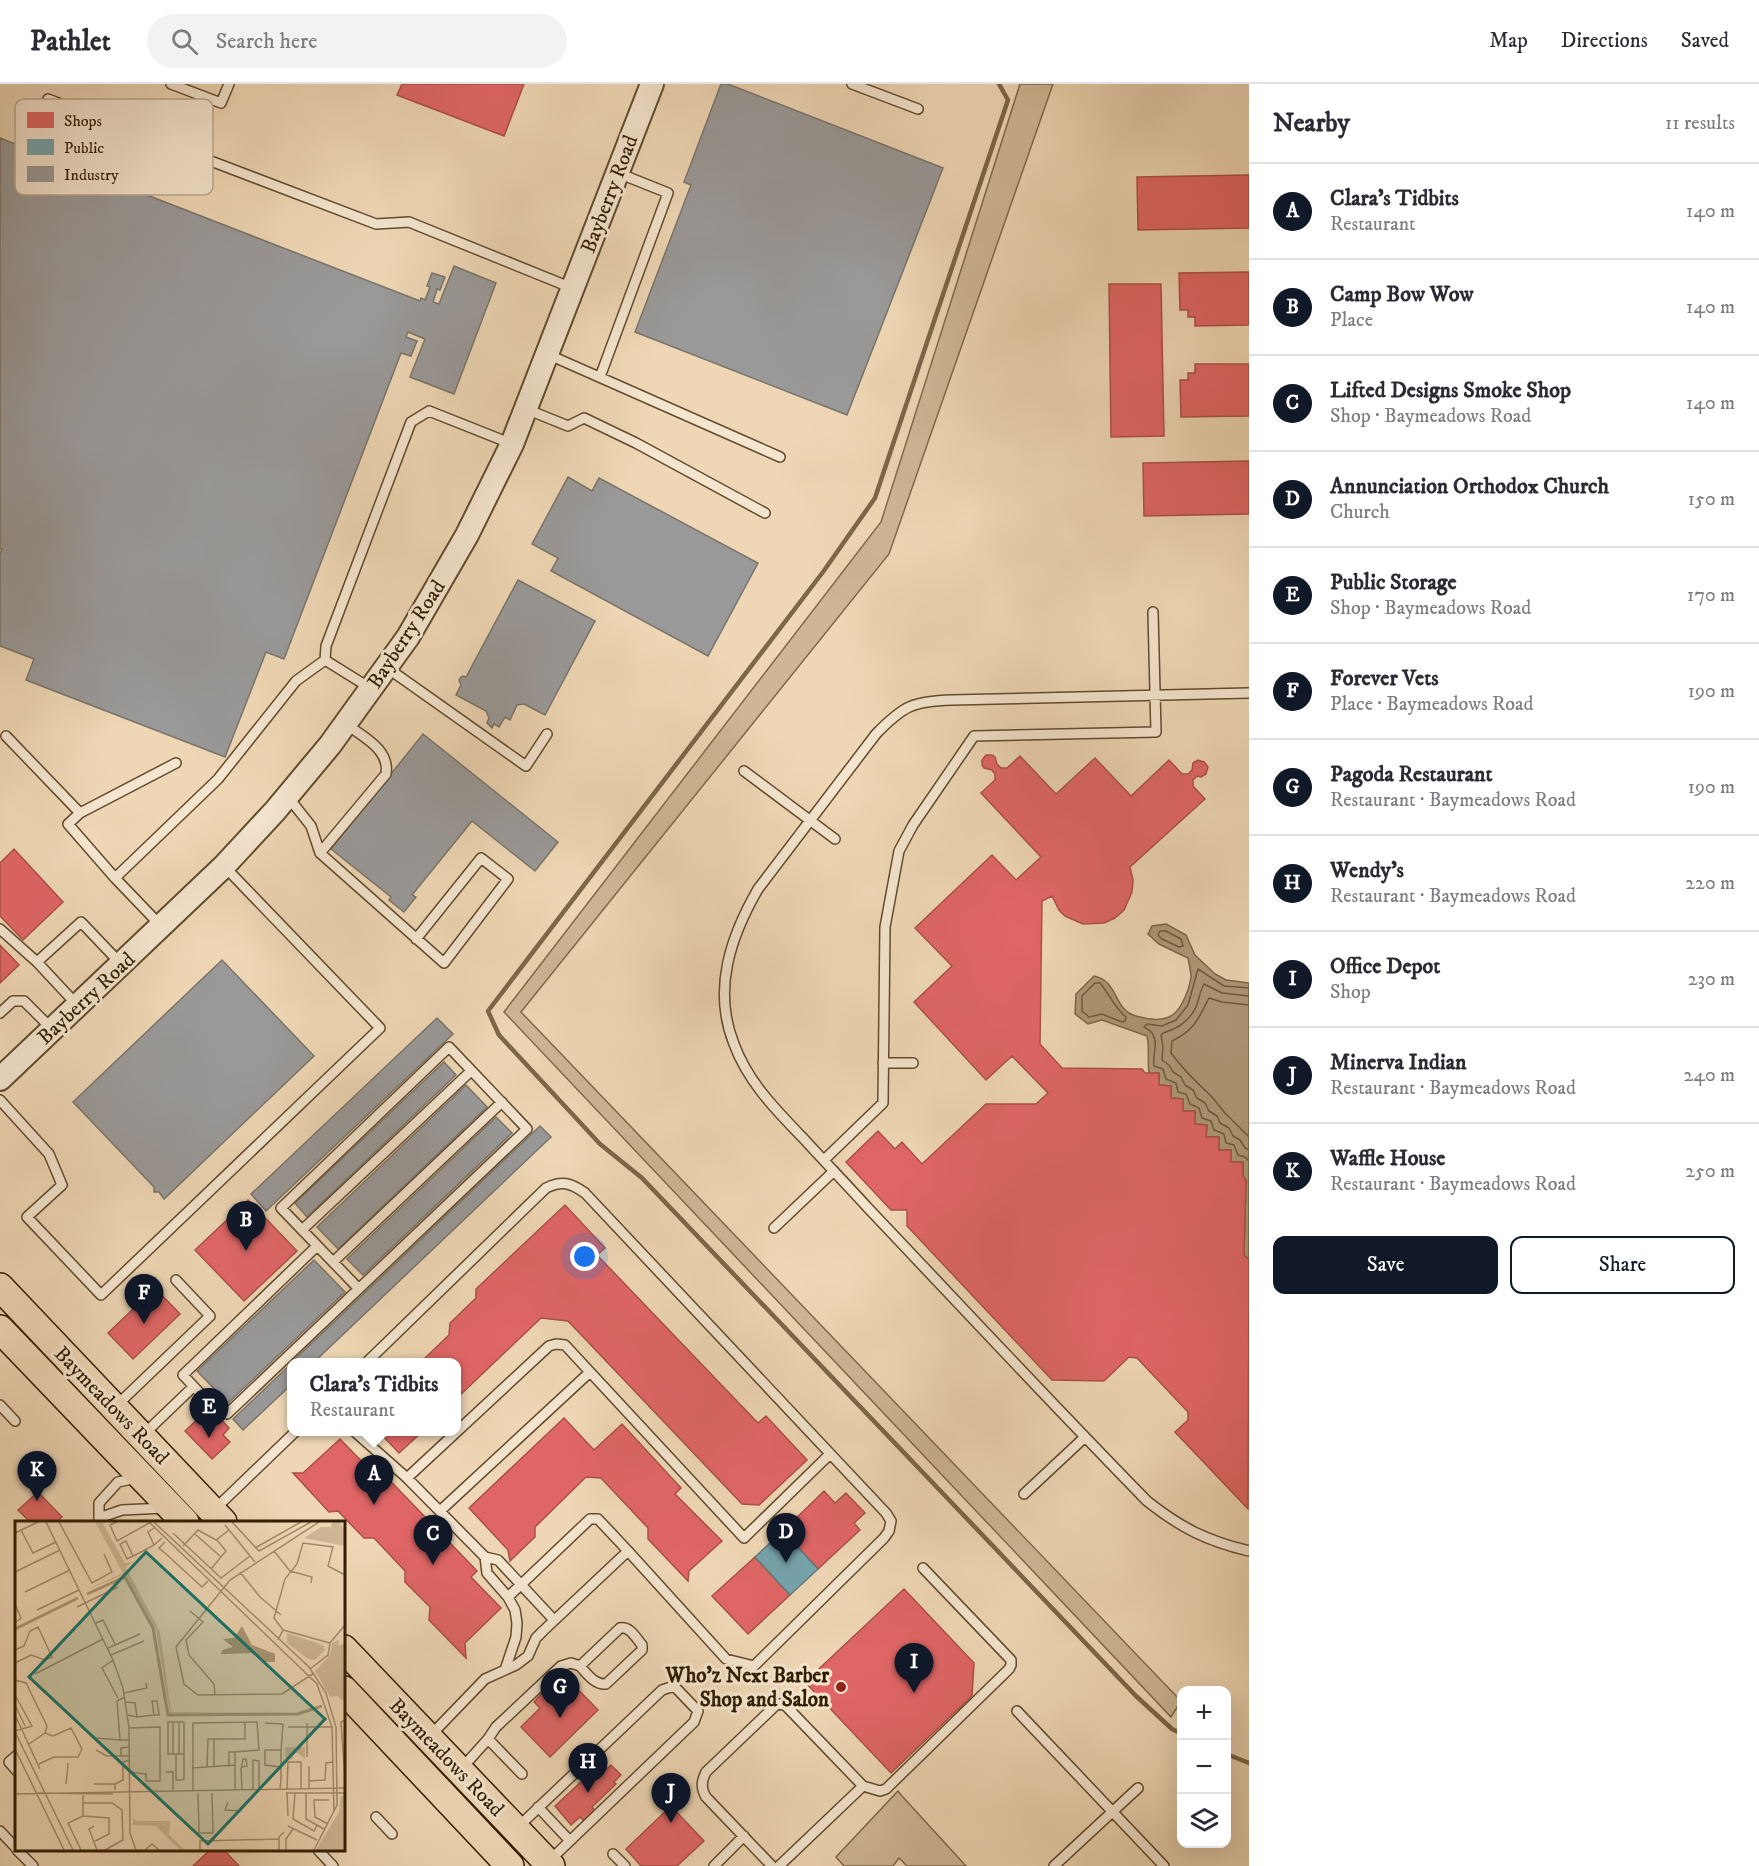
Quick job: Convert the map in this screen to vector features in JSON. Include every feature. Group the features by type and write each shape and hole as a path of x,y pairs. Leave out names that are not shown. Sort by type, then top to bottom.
{"main road":[{"name":"Baymeadows Road","path":"0,1287 218,1517"},
{"name":"Baymeadows Road","path":"0,1329 178,1515"},
{"name":"Baymeadows Road","path":"345,1650 549,1864"},
{"name":"Baymeadows Road","path":"345,1691 510,1866"}],"street":[{"name":"Bayberry Road","path":"0,1079 224,866 287,796 345,724 408,637 467,535 512,444 652,84"}],"lane":[{"path":"171,84 211,99"},
{"path":"213,100 222,103 229,84"},
{"path":"852,84 918,109"},
{"path":"213,162 376,224 409,222 572,288"},
{"path":"600,376 668,193 618,173"},
{"path":"547,354 780,457"},
{"path":"526,409 568,426 584,418 636,442 765,513"},
{"path":"325,660 326,646 411,422 429,411 512,444"},
{"path":"824,1160 882,1103 885,927 899,851 913,825 974,736 1156,732 1153,612"},
{"path":"325,660 371,689"},
{"path":"115,878 218,779 296,681 325,660"},
{"path":"386,667 526,766 547,734"},
{"path":"1249,693 934,700 908,706 876,734 759,889 744,913 733,939 724,991 726,1017 733,1043 746,1069 763,1095 834,1171 1147,1501 1192,1532 1222,1545 1249,1551"},
{"path":"320,854 386,774 387,765 380,750 345,724"},
{"path":"6,736 80,813"},
{"path":"161,926 68,824 80,813 176,763"},
{"path":"744,771 835,839"},
{"path":"287,796 311,826 320,854 416,939 444,963 508,879 481,858 416,939"},
{"path":"0,1100 49,1154 62,1185 27,1217 101,1296 380,1028 224,866"},
{"path":"37,962 81,922 122,964"},
{"path":"0,929 37,962 78,1006"},
{"path":"0,1013 13,1001 24,1001 52,1029"},
{"path":"317,1246 183,1375 212,1406 227,1414 359,1289 527,1129 449,1047 281,1208 359,1289"},
{"path":"883,1064 913,1064"},
{"path":"303,1230 471,1071"},
{"path":"333,1262 502,1102"},
{"path":"774,1228 834,1171"},
{"path":"371,1358 546,1188 556,1184 567,1184 585,1193 886,1513 891,1521 889,1531 884,1538 754,1666 726,1659 598,1519 590,1519 508,1597"},
{"path":"114,1408 210,1316 176,1280"},
{"path":"461,1428 549,1346 556,1344 565,1346 744,1538 830,1454"},
{"path":"440,1511 590,1372"},
{"path":"142,1437 193,1387"},
{"path":"0,1405 15,1421"},
{"path":"218,1517 291,1436"},
{"path":"361,1436 407,1478 485,1557 498,1560 554,1620"},
{"path":"407,1478 452,1436"},
{"path":"1024,1494 1085,1437"},
{"path":"142,1478 118,1482 99,1503 99,1518 123,1509 178,1515"},
{"path":"428,1737 485,1679 516,1665 528,1656 536,1638 628,1551"},
{"path":"485,1557 487,1573 508,1597 515,1610 518,1623 516,1637 505,1670"},
{"path":"772,1866 706,1797 702,1788 702,1779 706,1772 776,1705 786,1706 862,1786 880,1791 886,1789 1009,1670 1011,1660 923,1568"},
{"path":"460,1770 496,1727 561,1666 571,1663 580,1666 596,1682 603,1685 642,1650 642,1645 628,1628 620,1628 580,1666"},
{"path":"516,1829 662,1690 674,1686 698,1711 694,1722 549,1864"},
{"path":"1017,1711 1164,1866"},
{"path":"488,1739 522,1774"},
{"path":"15,1757 9,1762 15,1769"},
{"path":"779,1866 862,1786"},
{"path":"1054,1866 1138,1788"},
{"path":"538,1808 570,1841"},
{"path":"376,1817 392,1834"},
{"path":"0,1831 15,1847"},
{"path":"714,1866 744,1836"},
{"path":"19,1851 33,1866"},
{"path":"319,1851 331,1864"},
{"path":"613,1854 625,1866"}],"shaded area":[{"path":"1020,84 1053,84 889,554 521,1012 1177,1697 1177,1707 1171,1717 504,1012 881,522"},
{"path":"898,1791 966,1866 907,1866 899,1858 893,1866 844,1866 836,1857"}],"water":[{"path":"1166,924 1186,935 1195,955 1215,974 1226,980 1249,983 1249,1260 1244,1255 1246,1180 1243,1176 1243,1162 1231,1162 1231,1150 1219,1150 1219,1137 1206,1137 1207,1125 1195,1124 1195,1111 1183,1111 1183,1099 1171,1098 1171,1086 1159,1085 1159,1073 1149,1073 1147,1036 1102,1020 1088,1024 1075,1014 1076,994 1094,976 1108,984 1123,1008 1129,1013 1153,1019 1169,1017 1173,1014 1184,1000 1191,975 1188,958 1159,944 1148,934 1152,926"}],"building: Shops":[{"path":"402,84 524,84 504,136 397,95"},
{"path":"1249,175 1249,228 1138,230 1137,177"},
{"path":"1249,272 1249,325 1195,326 1195,317 1188,317 1188,310 1180,310 1179,273"},
{"path":"1109,284 1161,284 1164,436 1111,437"},
{"path":"1195,364 1249,364 1249,416 1181,417 1180,380 1188,380 1188,373 1195,373"},
{"path":"1249,461 1249,514 1144,516 1143,463"},
{"path":"986,755 995,757 1001,768 1007,768 1020,756 1056,794 1095,758 1131,796 1169,760 1182,774 1188,774 1192,770 1193,763 1198,760 1204,762 1208,767 1206,774 1201,777 1197,776 1193,780 1193,786 1205,799 1130,867 1133,880 1132,892 1124,910 1115,918 1104,923 1083,924 1065,916 1052,896 1042,901 1040,1044 1062,1068 1142,1069 1145,1073 1159,1073 1159,1085 1171,1086 1171,1098 1183,1099 1183,1111 1195,1111 1195,1124 1207,1125 1206,1137 1219,1137 1219,1150 1231,1150 1231,1162 1243,1162 1243,1176 1246,1180 1244,1255 1249,1260 1248,1509 1175,1432 1188,1420 1188,1412 1137,1358 1129,1357 1104,1381 1052,1380 907,1226 907,1210 891,1210 846,1162 878,1131 895,1149 902,1142 922,1164 986,1104 1036,1104 1048,1093 1012,1056 986,1080 914,1002 952,966 915,928 992,855 1016,880 1041,857 981,793 995,780 992,770 982,765 982,760"},
{"path":"14,849 63,902 23,940 0,916 0,863"},
{"path":"0,945 19,965 0,983"},
{"path":"248,1200 297,1251 244,1301 195,1250"},
{"path":"565,1205 605,1248 597,1255 758,1423 766,1416 807,1460 759,1505 742,1504 568,1321 541,1318 461,1394 461,1358 425,1358 449,1335 450,1323 476,1298 476,1289"},
{"path":"155,1288 180,1314 133,1359 108,1333"},
{"path":"203,1414 211,1422 218,1416 229,1428 223,1435 230,1442 212,1459 185,1431"},
{"path":"564,1418 594,1450 622,1424 681,1488 675,1494 722,1541 689,1571 688,1581 648,1539 648,1528 601,1478 586,1477 535,1527 535,1537 510,1561 508,1550 469,1508"},
{"path":"383,1436 418,1436 399,1453"},
{"path":"340,1439 371,1471 376,1466 477,1571 471,1577 501,1608 465,1643 466,1658 429,1620 430,1607 405,1582 405,1571 374,1538 364,1538 338,1511 329,1512 293,1473 303,1473"},
{"path":"824,1491 835,1503 846,1493 865,1513 854,1523 860,1530 818,1569 783,1531"},
{"path":"38,1492 62,1517 57,1521 29,1521 18,1510"},
{"path":"755,1557 790,1595 748,1634 712,1596"},
{"path":"904,1589 974,1663 972,1696 891,1773 805,1682"},
{"path":"566,1677 598,1710 550,1757 521,1727 540,1708 534,1702 545,1690 549,1693"},
{"path":"611,1765 621,1775 614,1782 616,1784 592,1807 596,1812 585,1822 580,1817 571,1825 555,1806 597,1767 603,1772"},
{"path":"671,1806 704,1841 677,1866 641,1866 626,1849"},
{"path":"209,1851 225,1851 239,1866 193,1866"}],"building: Public":[{"path":"783,1531 818,1569 790,1595 755,1557"}],"building: Industry":[{"path":"721,84 728,84 943,168 847,415 635,332 691,185 684,182"},
{"path":"0,138 15,144 15,195 147,195 420,301 421,298 425,300 432,273 445,277 440,290 437,289 433,302 439,304 454,266 496,283 454,394 410,377 425,339 408,332 406,337 417,341 411,356 401,353 284,659 266,652 225,757 26,680 34,659 0,646 0,554 2,549 0,549"},
{"path":"568,477 592,491 599,478 758,563 708,656 551,571 558,558 532,544"},
{"path":"518,580 595,621 545,715 524,704 517,705 510,720 505,717 499,727 494,724 492,728 487,723 489,718 486,711 456,695 461,685 459,680 463,676 466,677"},
{"path":"423,734 558,842 535,871 472,821 412,895 416,897 404,912 389,900 391,897 331,849"},
{"path":"222,960 314,1056 164,1199 159,1192 154,1192 154,1187 73,1102"},
{"path":"437,1018 453,1034 266,1211 251,1194"},
{"path":"444,1062 456,1075 307,1217 295,1203"},
{"path":"466,1085 487,1107 338,1249 317,1227"},
{"path":"496,1117 512,1133 363,1275 347,1259"},
{"path":"540,1126 551,1137 318,1358 296,1358"},
{"path":"314,1260 345,1292 228,1403 197,1371"},
{"path":"287,1368 287,1389 243,1430 233,1419"}],"waterway":[{"path":"999,84 1008,100 875,498 823,572 488,1011 499,1035 600,1144 642,1178 1136,1696 1177,1732"},
{"path":"1231,1756 1249,1763"}],"place":[{"name":"Camp Bow Wow","path":"246,1251"},
{"name":"Forever Vets","path":"144,1324"},
{"name":"Public Storage","path":"209,1438"},
{"name":"Waffle House","path":"37,1501"},
{"name":"Clara's Tidbits","path":"374,1505"},
{"name":"Annunciation Orthodox Church","path":"786,1563"},
{"name":"Lifted Designs Smoke Shop","path":"433,1565"},
{"name":"Who'z Next Barber Shop and Salon","path":"841,1687"},
{"name":"Office Depot","path":"914,1693"},
{"name":"Pagoda Restaurant","path":"560,1718"},
{"name":"Wendy's","path":"588,1793"},
{"name":"Minerva Indian","path":"671,1823"}]}
